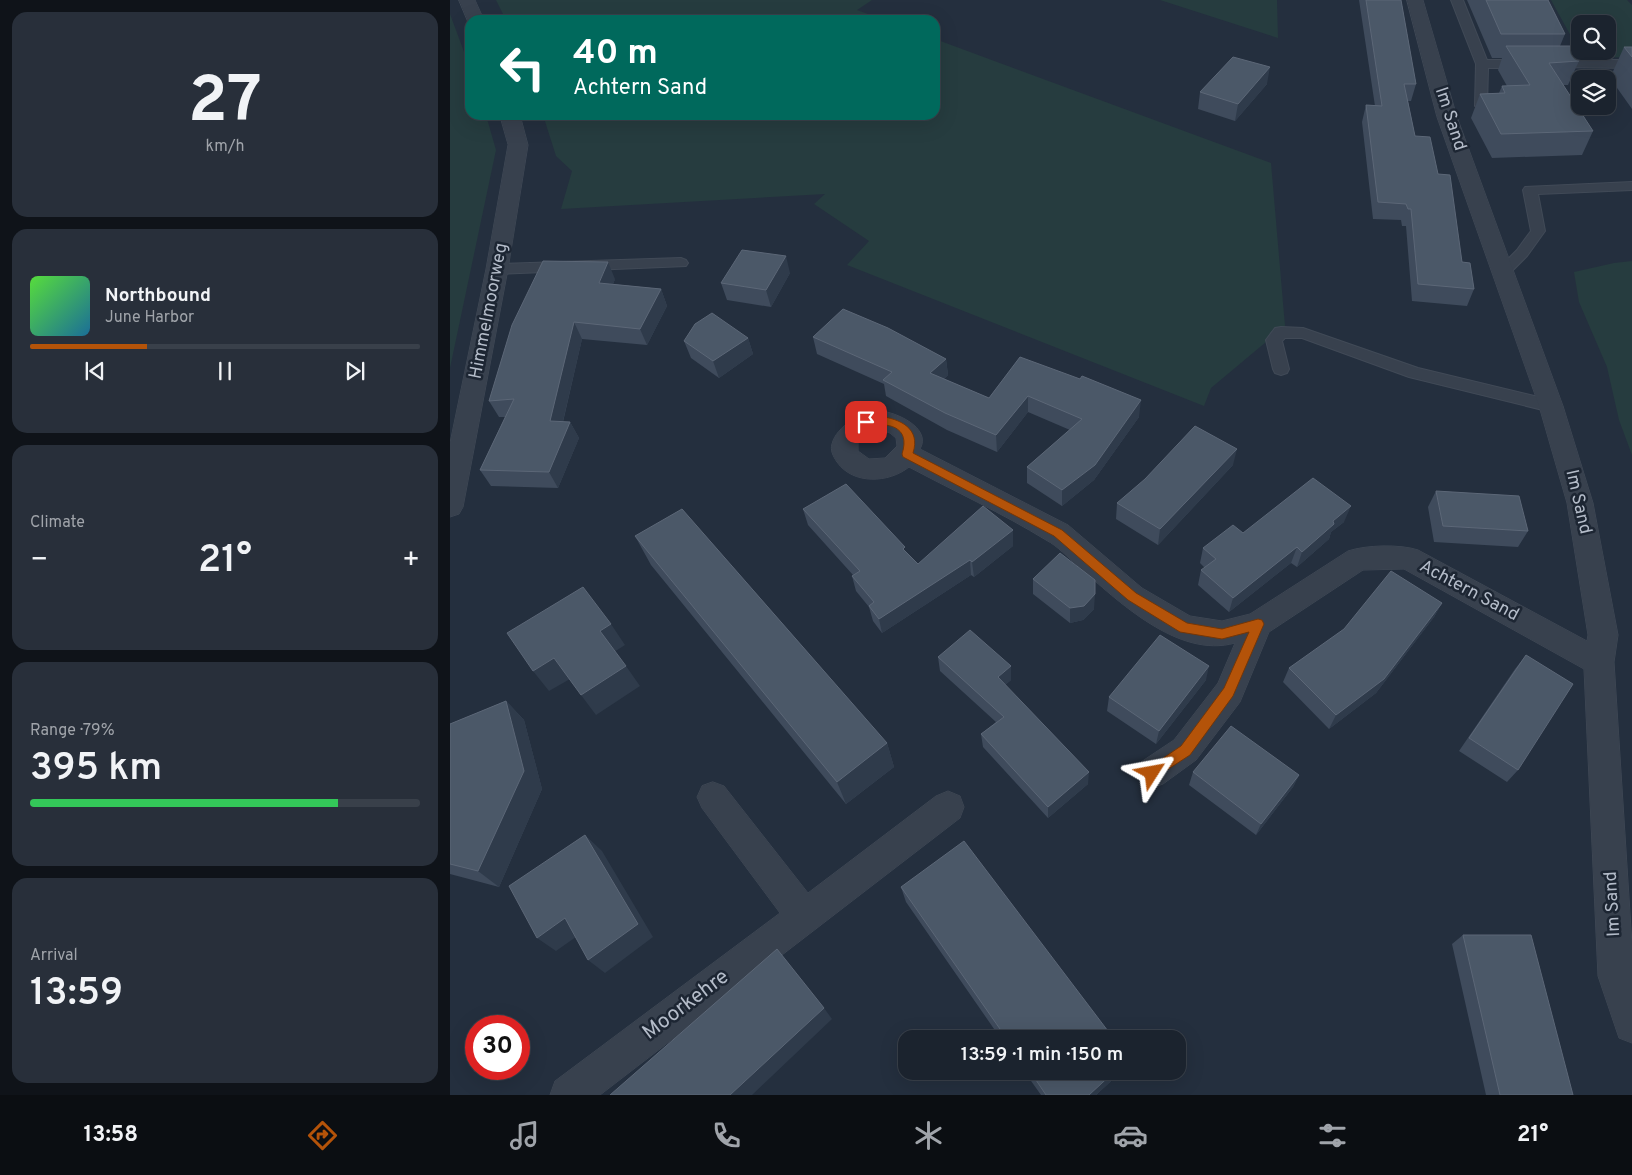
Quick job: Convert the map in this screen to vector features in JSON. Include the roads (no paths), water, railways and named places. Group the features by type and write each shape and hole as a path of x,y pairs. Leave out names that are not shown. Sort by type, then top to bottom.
{"street":[{"path":"467,0 473,15"},
{"name":"Im Sand","path":"1415,0 1448,117 1551,406 1580,503 1603,634 1599,662 1616,976 1632,1025"},
{"name":"Himmelmoorweg","path":"450,507 497,269 518,146 511,120"},
{"name":"Achtern Sand","path":"907,454 1058,533 1132,596 1184,628 1222,634 1258,624 1358,559 1408,558 1599,662"},
{"path":"1152,773 1185,750 1229,692 1258,624"},
{"path":"713,797 804,916"},
{"name":"Moorkehre","path":"569,1095 948,807"}],"lane":[{"path":"1457,0 1482,64 1481,106"},
{"path":"1482,64 1632,64"},
{"path":"1504,271 1522,253 1538,231 1530,190 1632,186"},
{"path":"497,269 681,263"},
{"path":"1282,369 1274,340 1281,332 1303,333 1415,373 1551,406"}]}
